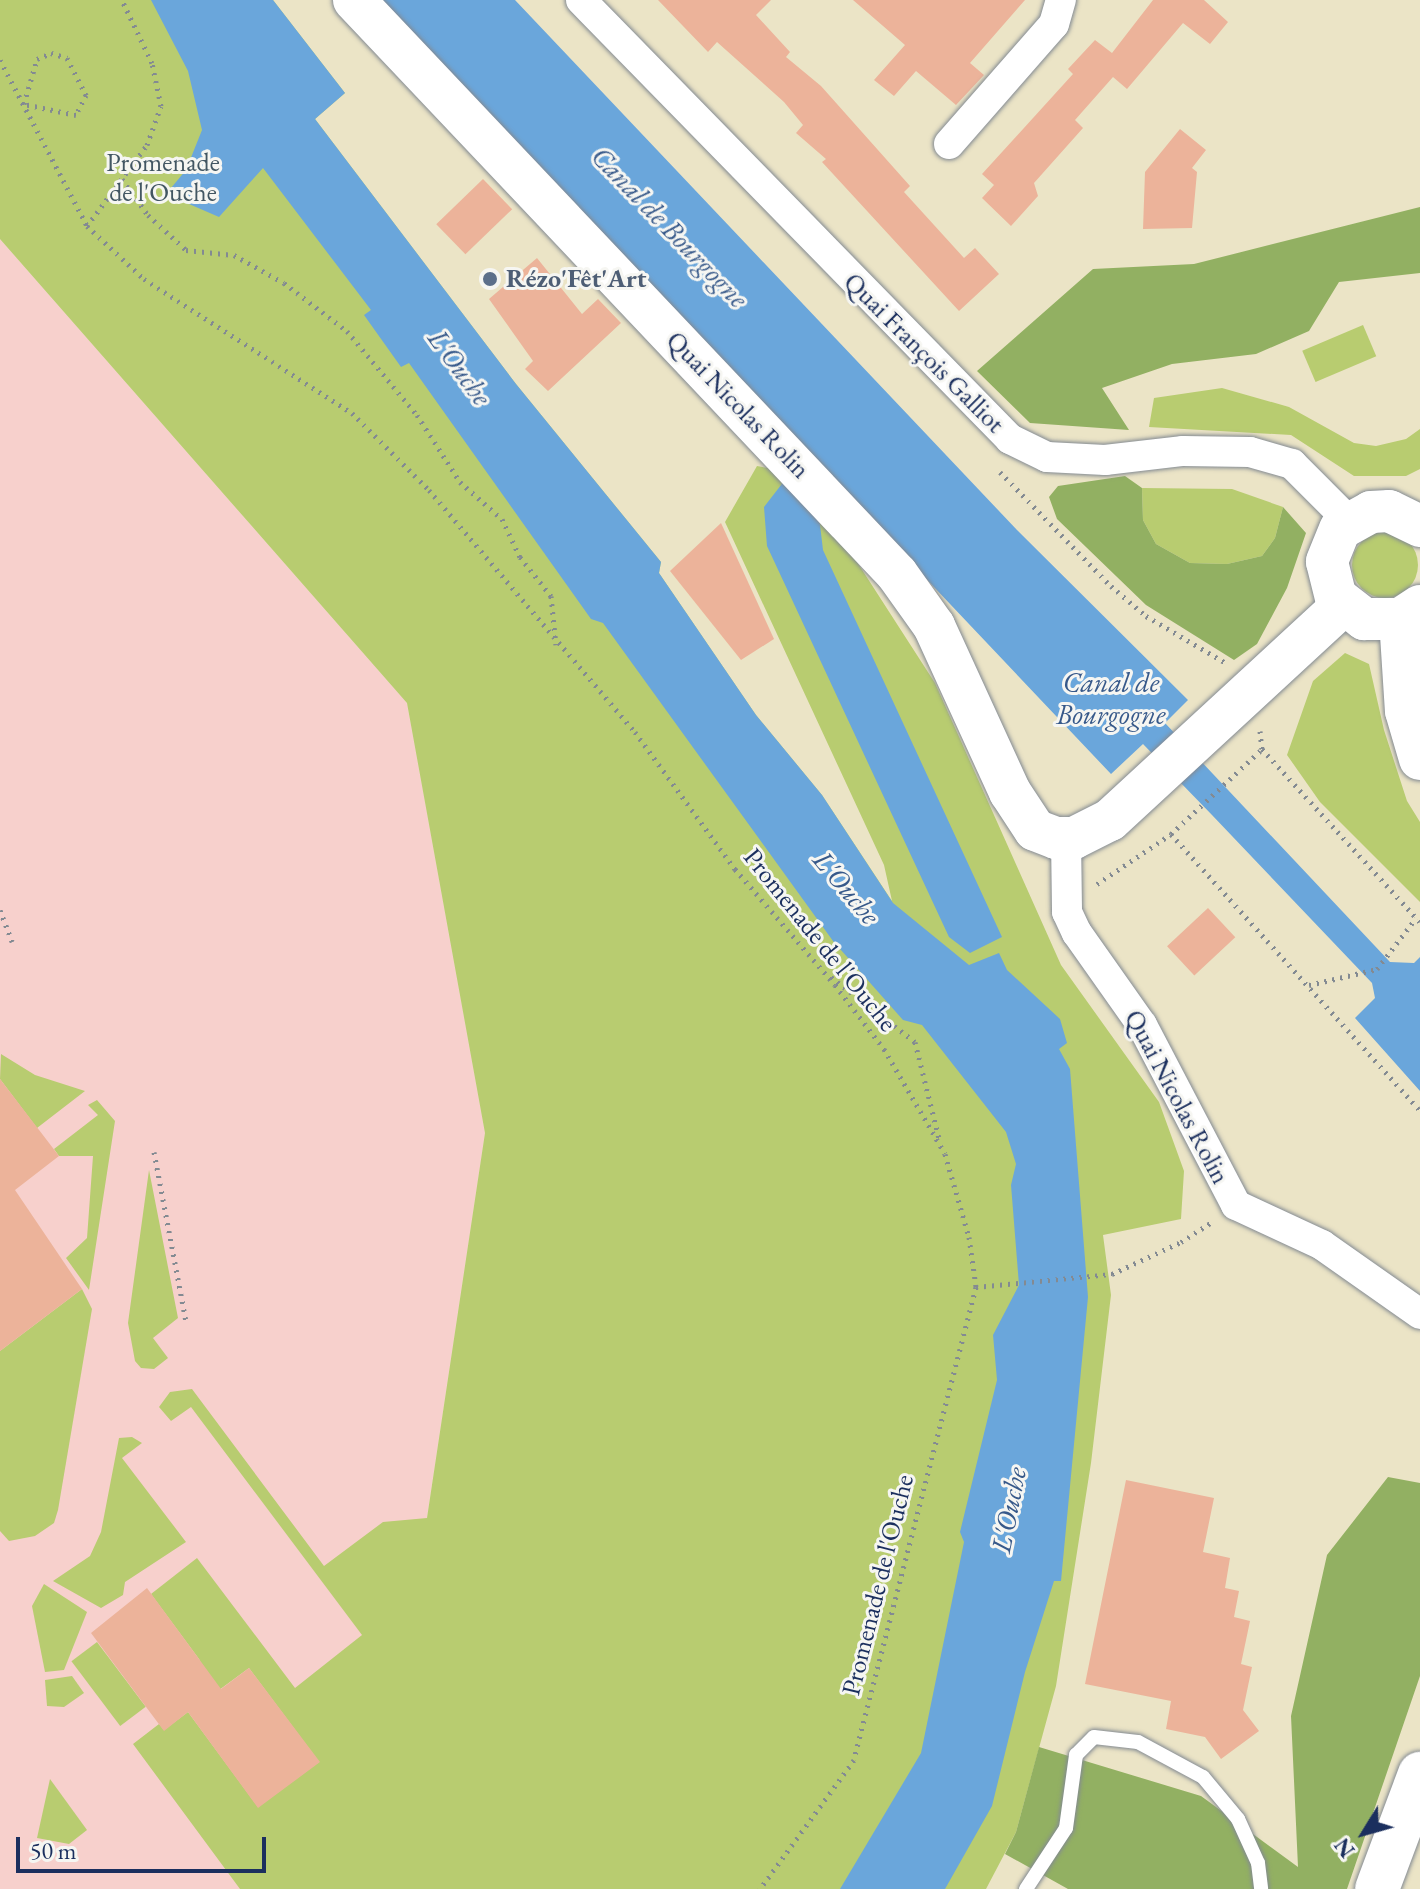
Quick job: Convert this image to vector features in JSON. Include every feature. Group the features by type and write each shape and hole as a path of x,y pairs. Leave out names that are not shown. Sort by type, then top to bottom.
{"main road":[{"path":"1377,1889 1420,1774"}],"street":[{"name":"Quai Nicolas Rolin","path":"354,0 897,574 934,626 1027,821 1045,836 1066,838 1067,912 1077,933 1142,1025 1236,1205 1322,1245 1420,1314"},
{"name":"Quai François Galliot","path":"581,0 1010,439 1047,457 1105,460 1183,451 1250,452 1292,464 1350,522"},
{"path":"949,144 1054,24 1061,0"},
{"path":"1420,526 1389,511 1371,512 1350,522 1331,544 1327,562 1328,580 1343,605 1364,619 1410,612 1406,711 1420,759"},
{"path":"1066,838 1100,827 1131,803 1343,605"}],"lane":[{"path":"1026,1889 1066,1828 1076,1755 1094,1737 1138,1742 1203,1777 1238,1819 1258,1863 1261,1889"}],"path":[{"path":"87,226 147,145 161,106 152,63 122,0"},
{"path":"51,53 67,58 86,95 80,111 64,116 24,104 37,59 51,53"},
{"name":"Promenade de l'Ouche","path":"0,60 87,226 144,279 352,413 429,490 556,645 635,732 735,869 824,972 884,1049 941,1146 969,1237 976,1287 854,1760 760,1889"},
{"path":"122,179 148,215 186,250 234,255 284,283 347,331 417,415 460,482 502,519 520,557 551,596 556,645"},
{"path":"1090,885 1105,884 1171,834 1262,749 1418,920 1390,947 1377,969 1354,977 1309,985"},
{"path":"1171,834 1420,1111"},
{"path":"0,910 12,942"},
{"path":"824,972 915,1042 941,1146"},
{"path":"154,1152 186,1321"},
{"path":"976,1287 1112,1274 1181,1242 1236,1205"}],"shaded area":[{"path":"0,239 407,703 485,1133 407,1650 278,1889 0,1889"}],"green space":[{"path":"0,0 273,0 345,93 315,119 516,384 661,562 659,573 756,715 822,795 892,901 884,865 725,522 757,466 784,471 828,517 935,683 1061,965 1159,1102 1184,1171 1181,1219 1103,1235 1111,1295 1091,1463 1056,1686 1016,1832 986,1889 240,1889 133,1744 159,1724 164,1730 188,1712 258,1807 319,1762 249,1668 215,1693 199,1659 151,1594 197,1558 295,1688 362,1635 191,1407 171,1421 159,1407 170,1392 192,1389 324,1566 383,1522 427,1518 485,1133 407,703 0,239"},
{"path":"1420,207 1420,273 1339,282 1309,331 1256,354 1172,364 1102,388 1129,430 1030,423 977,371 1093,269 1194,264"},
{"path":"1363,325 1376,356 1316,382 1302,351"},
{"path":"1222,388 1289,407 1354,443 1376,446 1406,439 1420,429 1420,469 1406,476 1354,476 1291,435 1149,427 1154,398"},
{"path":"1125,476 1142,488 1143,520 1156,544 1190,563 1227,564 1262,556 1275,538 1283,507 1306,533 1287,588 1257,644 1234,660 1146,605 1057,519 1049,497 1058,486"},
{"path":"1142,488 1232,489 1283,507 1275,538 1262,556 1227,564 1190,563 1156,544 1143,520"},
{"path":"1385,532 1408,542 1418,565 1408,588 1385,598 1362,588 1352,565 1362,542"},
{"path":"1345,653 1369,664 1384,730 1407,801 1420,822 1420,902 1320,802 1287,755 1313,681"},
{"path":"1,1054 35,1075 85,1091 37,1128 0,1079"},
{"path":"97,1100 115,1121 89,1290 66,1258 87,1238 93,1156 59,1156 54,1149 98,1115 88,1105"},
{"path":"149,1170 178,1318 153,1338 168,1358 154,1369 141,1368 135,1361 128,1323"},
{"path":"82,1289 92,1309 58,1510 54,1523 35,1536 9,1541 0,1531 0,1351"},
{"path":"132,1437 142,1443 122,1458 186,1542 125,1582 123,1595 101,1608 53,1581 90,1556 101,1532 119,1438"},
{"path":"1388,1477 1420,1483 1420,1676 1347,1889 1068,1889 1005,1854 1016,1832 1039,1747 1201,1796 1298,1867 1291,1716 1327,1555"},
{"path":"44,1584 87,1612 64,1670 45,1672 32,1606"},
{"path":"97,1642 146,1707 120,1726 71,1661"},
{"path":"72,1676 84,1693 64,1707 47,1706 45,1680"},
{"path":"50,1779 87,1830 69,1844 37,1838"}],"water":[{"name":"L'Ouche","path":"151,0 273,0 345,93 315,119 516,384 661,562 659,573 756,715 822,795 893,903 969,965 999,953 1007,970 1060,1019 1067,1043 1059,1049 1070,1069 1088,1297 1061,1581 1054,1581 1025,1672 992,1806 945,1889 840,1889 921,1753 964,1542 960,1532 997,1380 993,1335 1019,1285 1011,1185 1016,1164 1006,1132 922,1025 903,1020 833,941 603,623 591,619 409,363 401,367 364,315 371,310 263,168 219,217 166,194 186,170 202,130 188,71"},
{"name":"Canal de Bourgogne","path":"378,0 515,0 1017,530 1188,700 1165,723 1390,962 1414,963 1420,957 1420,1091 1355,1018 1375,998 1372,983 1212,815 1143,744 1111,774 843,491 818,508 823,550 1002,937 970,953 949,937 767,546 764,507 788,476"}],"building":[{"path":"658,0 771,0 756,15 790,52 786,57 821,86 910,186 904,192 964,258 975,248 999,274 959,311 822,162 826,159 796,133 803,125 784,102 717,42 708,52"},
{"path":"853,0 1025,0 970,63 984,75 956,105 916,71 894,96 874,80 905,45"},
{"path":"1153,0 1204,0 1228,22 1210,44 1183,23 1127,89 1113,77 1075,120 1083,128 1034,183 1038,196 1011,226 982,198 994,185 982,174 1073,74 1068,69 1095,40 1112,53"},
{"path":"1180,129 1206,150 1192,168 1197,172 1192,228 1143,229 1145,172"},
{"path":"483,179 512,209 465,254 436,224"},
{"path":"537,258 582,314 598,299 621,323 548,391 525,369 533,361 489,299"},
{"path":"721,523 774,639 741,660 670,571"},
{"path":"1208,908 1235,937 1194,975 1167,946"},
{"path":"0,1079 59,1156 15,1190 82,1289 0,1351"},
{"path":"1126,1480 1214,1498 1203,1552 1230,1558 1225,1588 1239,1591 1234,1617 1250,1621 1241,1664 1252,1667 1243,1710 1259,1731 1221,1759 1205,1737 1166,1729 1171,1701 1085,1684"},
{"path":"147,1588 221,1689 249,1668 320,1762 258,1808 188,1712 164,1731 91,1633"}],"place":[{"name":"Rézo'Fêt'Art","path":"490,279"}]}
